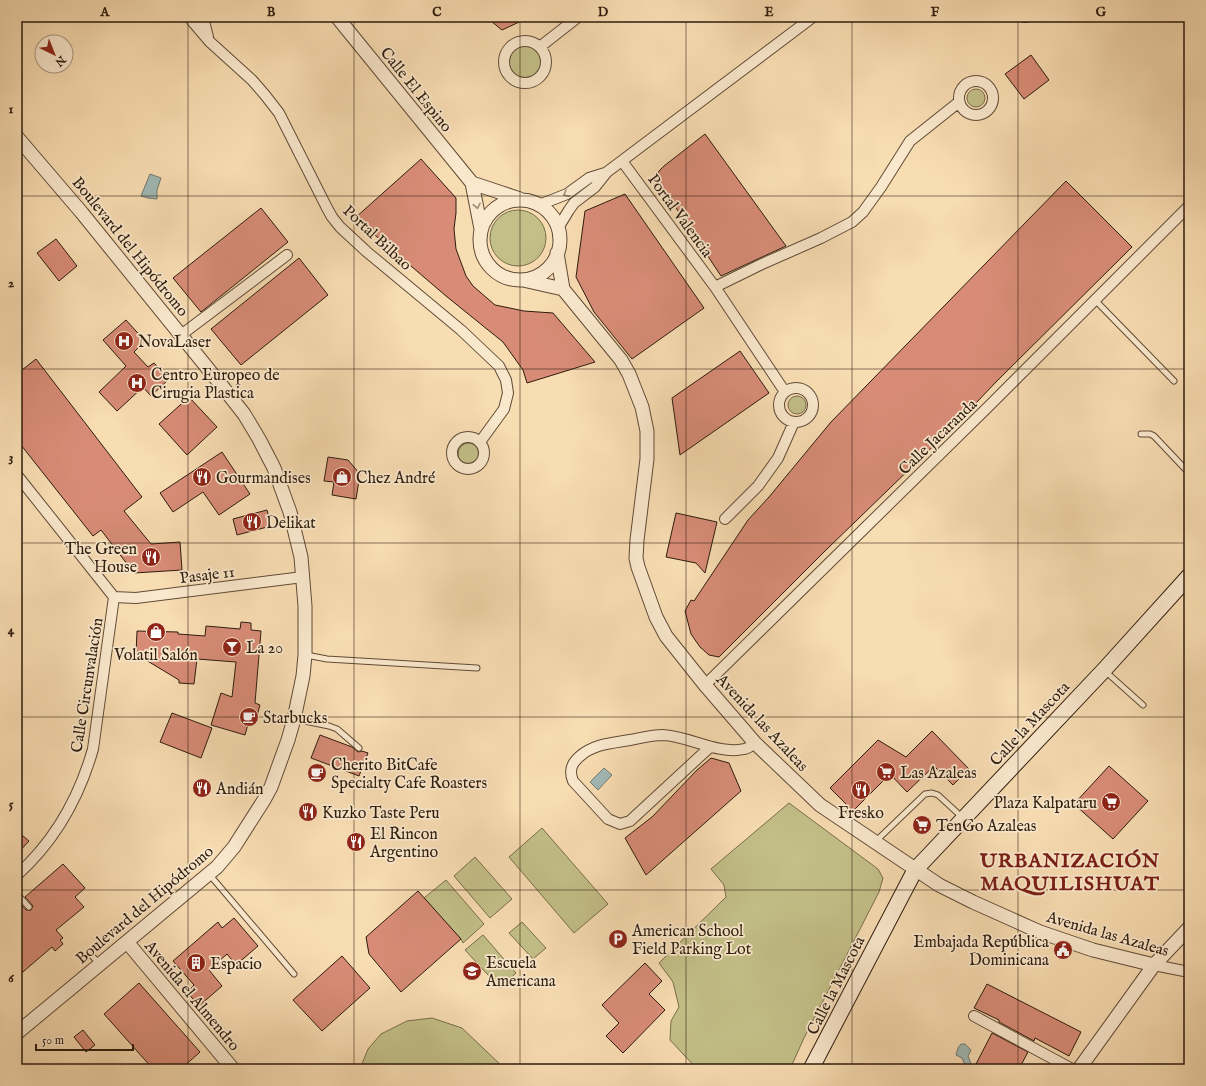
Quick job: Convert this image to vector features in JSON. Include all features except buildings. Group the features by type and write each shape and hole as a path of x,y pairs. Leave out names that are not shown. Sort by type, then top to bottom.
{"main road":[{"name":"Calle la Mascota","path":"811,1069 915,870 1104,670 1189,576"}],"street":[{"name":"Portal Bilbao","path":"191,17 192,21 210,42 252,80 273,104 327,208 340,227 367,252 461,330 499,366 506,380 508,393 504,409 480,442"},
{"path":"203,17 210,42"},
{"name":"Calle El Espino","path":"337,17 472,183 481,229"},
{"path":"540,46 578,17"},
{"path":"558,228 574,203 595,187 607,172 813,17"},
{"path":"528,40 540,46 546,58 544,71 540,77 535,81 522,83 509,76 504,63 505,55 513,44 528,40"},
{"path":"715,287 852,222 863,212 877,193 910,141 959,102"},
{"name":"Boulevard del Hipódromo","path":"17,136 82,213 244,414 266,452 281,488 296,533 302,557 306,631 303,676 294,719 279,767 264,800 234,847 209,874 127,942 96,960 17,1034"},
{"name":"Portal Valencia","path":"622,160 715,287 785,392"},
{"path":"539,205 563,196 589,178 607,172"},
{"path":"472,183 539,205 553,217 558,228 560,241 557,253 547,269 536,276 523,280"},
{"path":"521,200 510,201 494,210 486,218 481,229 480,247 487,263 500,275 511,279 523,280 563,289"},
{"name":"Calle Jacaranda","path":"705,685 984,412 1189,206"},
{"name":"Avenida las Azaleas","path":"557,253 563,289 621,360 629,374 642,407 647,431 647,459 636,558 656,617 666,636 755,744 820,805 939,885 1040,932 1093,950 1154,966 1189,972"},
{"path":"181,335 287,255"},
{"path":"790,389 802,389 807,392 813,402 811,413 803,420 794,422 787,420 780,412 779,401 785,392 790,389"},
{"path":"725,519 758,486 778,458 794,422"},
{"path":"17,475 114,597"},
{"name":"Pasaje 11","path":"114,597 136,598 303,577"},
{"name":"Calle Circunvalación","path":"17,875 54,835 66,816 86,772 93,748 114,597"},
{"path":"710,746 630,821 620,824 608,819 573,781 570,775 570,770 576,759 585,751 600,745 665,735 725,749 745,749 755,744"},
{"path":"1080,1069 1154,966 1189,928"},
{"name":"Avenida el Almendro","path":"127,942 233,1069"},
{"path":"974,1016 1072,1069"}],"lane":[{"path":"1095,300 1174,381"},
{"path":"1141,434 1150,434 1154,436 1189,473"},
{"path":"305,655 326,659 477,668"},
{"path":"1104,670 1143,705"},
{"path":"294,719 337,729 359,748"},
{"path":"874,842 925,794 932,793 938,795 964,818"},
{"path":"209,874 294,974"},
{"path":"17,894 29,907"}],"shaded area":[{"path":"525,46 536,51 541,62 536,73 525,78 514,73 509,62 514,51"},
{"path":"972,89 980,89 985,94 983,105 980,107 972,107 967,102 967,94"},
{"path":"512,210 524,210 534,214 542,222 546,232 546,244 542,254 534,262 524,266 512,266 502,262 494,254 490,244 490,232 494,222 502,214"},
{"path":"797,396 803,399 806,405 803,411 797,414 791,411 788,405 791,399"},
{"path":"469,443 477,446 480,454 477,462 469,465 461,462 458,454 461,446"},
{"path":"789,803 878,869 883,878 879,892 804,1038 790,1069 697,1069 670,1040 671,1021 679,1007 673,982 659,963 726,897 724,885 711,869"},
{"path":"542,828 608,904 574,933 509,857"},
{"path":"475,857 512,899 490,918 454,876"},
{"path":"446,880 484,924 463,943 424,898"},
{"path":"522,922 546,948 533,959 509,933"},
{"path":"483,935 516,973 500,988 465,950"},
{"path":"432,1018 462,1028 505,1069 360,1069 368,1049 381,1034 407,1021"}],"water":[{"path":"150,174 161,178 157,190 157,199 141,196"},
{"path":"604,768 612,775 598,790 590,782"},
{"path":"961,1044 965,1044 971,1050 968,1056 971,1064 968,1066 964,1063 962,1058 956,1055"}],"place":[{"name":"NovaLaser","path":"124,341"},
{"name":"Centro Europeo de Cirugia Plastica","path":"137,383"},
{"name":"Gourmandises","path":"202,477"},
{"name":"Chez André","path":"342,477"},
{"name":"Delikat","path":"252,522"},
{"name":"The Green House","path":"151,557"},
{"name":"Volatil Salón","path":"156,632"},
{"name":"La 20","path":"232,647"},
{"name":"Starbucks","path":"249,717"},
{"name":"Las Azaleas","path":"886,772"},
{"name":"Cherito BitCafe Specialty Cafe Roasters","path":"317,773"},
{"name":"Andián","path":"202,788"},
{"name":"Fresko","path":"861,790"},
{"name":"Plaza Kalpataru","path":"1111,802"},
{"name":"Kuzko Taste Peru","path":"308,812"},
{"name":"TenGo Azaleas","path":"922,825"},
{"name":"El Rincon Argentino","path":"356,842"},
{"name":"American School Field Parking Lot","path":"618,939"},
{"name":"Embajada República Dominicana","path":"1063,950"},
{"name":"Espacio","path":"196,963"},
{"name":"Escuela Americana","path":"472,971"}],"district":[{"name":"URBANIZACIÓN MAQUILISHUAT","path":"1070,872"}]}
